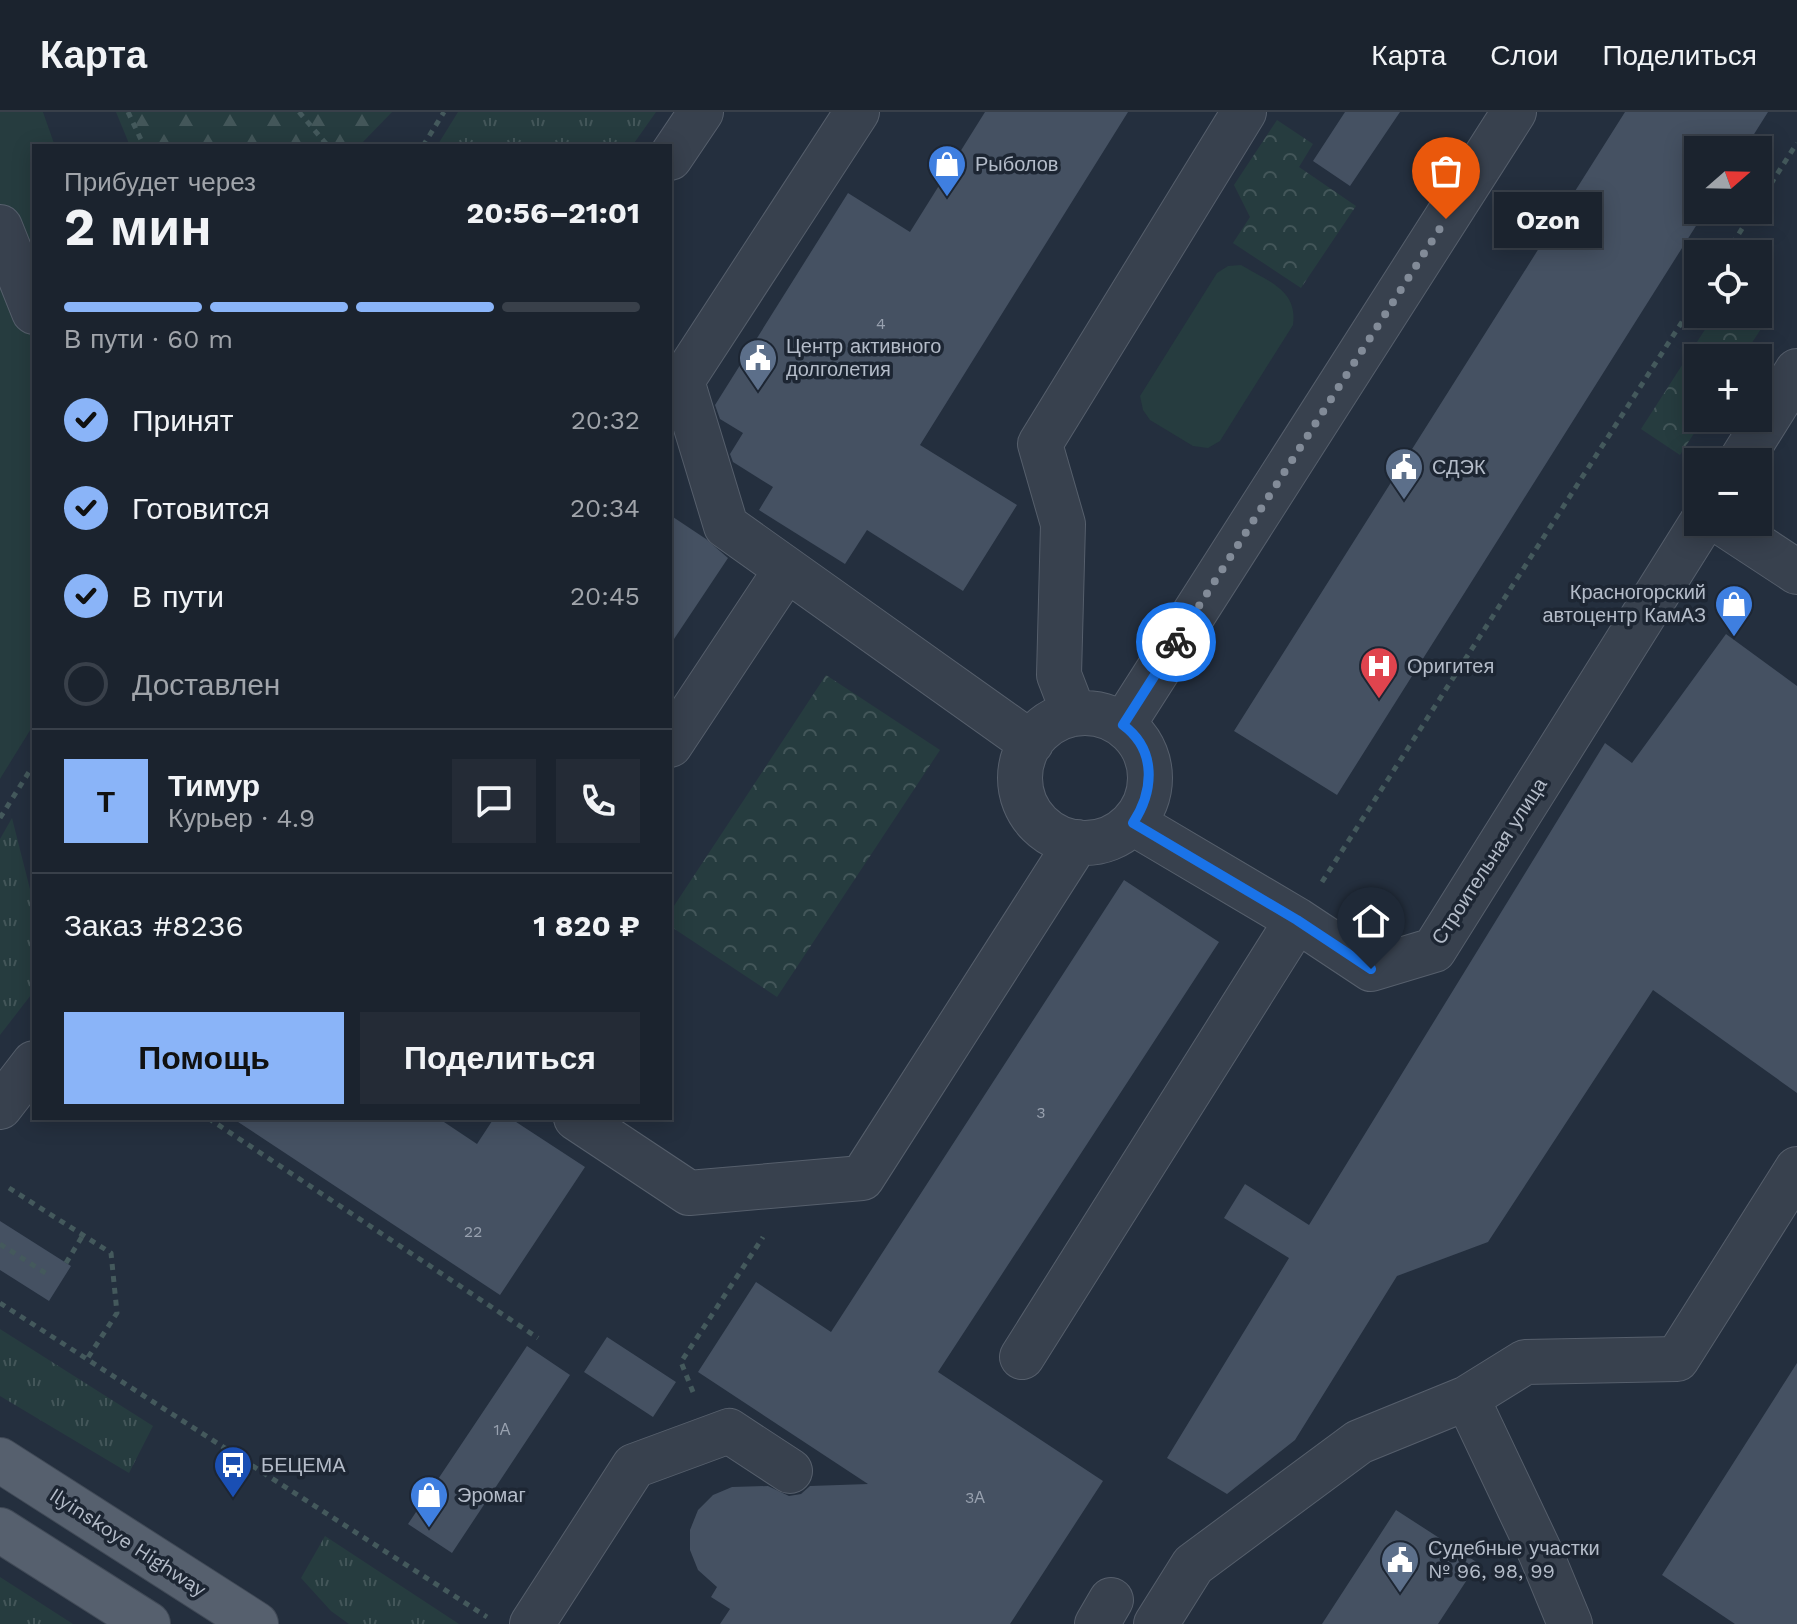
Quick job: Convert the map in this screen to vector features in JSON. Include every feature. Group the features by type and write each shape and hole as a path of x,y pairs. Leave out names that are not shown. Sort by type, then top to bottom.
{"main road":[{"name":"Ilyinskoye Highway","path":"0,1460 256,1624"},
{"path":"0,1530 148,1624"}],"street":[{"path":"672,155 701,112"},
{"path":"857,112 682,381 726,526 1031,743"},
{"path":"1074,714 1059,675 1063,524 1040,444 1244,112"},
{"path":"1123,725 1514,112"},
{"path":"0,227 32,307"},
{"path":"1749,448 1797,371"},
{"name":"Строительная улица","path":"1133,823 1297,920 1371,969 1434,950 1693,536"},
{"path":"1742,536 1797,572"},
{"path":"672,742 786,570"},
{"path":"1094,713 1123,725 1142,747 1149,766 1150,787 1144,806 1133,823 1097,842 1077,842 1057,837 1040,825 1028,809 1021,789 1021,769 1038,733 1054,720 1074,714 1094,713"},
{"path":"579,1120 689,1193 862,1178 1077,842"},
{"path":"1022,1357 1297,920"},
{"path":"0,1107 32,1066"},
{"path":"1156,1624 1193,1565 1359,1442 1467,1398 1525,1362 1677,1359 1797,1169"},
{"path":"1467,1398 1541,1554 1570,1624"},
{"path":"532,1624 634,1466 729,1431 790,1471"}],"path":[{"path":"128,112 143,144"},
{"path":"299,112 326,144"},
{"path":"424,144 444,112"},
{"path":"1772,182 1797,143"},
{"path":"1297,920 1684,319"},
{"path":"0,818 32,767"},
{"path":"211,1120 538,1338"},
{"path":"710,1438 681,1362 772,1222 769,1186"},
{"path":"9,1188 111,1253 117,1313 87,1359"},
{"path":"66,1263 83,1235"},
{"path":"0,1244 50,1276"},
{"path":"0,1303 497,1624"}],"green space":[{"path":"0,112 43,112 54,144 32,144 32,727 0,779"},
{"path":"116,112 392,112 361,144 129,144"},
{"path":"458,112 656,112 633,144 438,144"},
{"path":"1277,120 1313,144 1299,167 1356,206 1301,288 1233,243 1250,217 1234,185"},
{"path":"1241,265 1286,294 1291,303 1293,325 1220,441 1208,448 1193,446 1150,420 1143,410 1140,396 1217,273 1228,266"},
{"path":"1706,328 1762,328 1751,344 1696,344"},
{"path":"1684,362 1684,432 1695,432 1680,455 1641,429"},
{"path":"826,675 940,750 777,997 672,927 672,909"},
{"path":"12,818 32,897 32,994 0,1035 0,839"},
{"path":"0,1329 153,1426 129,1473 0,1396"},
{"path":"325,1536 459,1624 349,1624 331,1611 301,1578"},
{"path":"0,1577 73,1624 0,1624"}],"building":[{"path":"985,112 1128,112 920,445 1017,505 963,591 867,530 845,564 759,510 773,487 733,462 730,454 743,433 720,419 715,405 848,193 910,232"},
{"path":"1345,112 1400,112 1350,186 1313,161"},
{"path":"1625,112 1768,112 1753,136 1684,136 1684,224 1697,224 1684,240 1684,245 1337,795 1234,731"},
{"path":"672,516 728,558 672,642"},
{"path":"1726,634 1797,686 1797,1093 1653,990 1488,1242 1397,1276 1295,1440 1227,1494 1167,1458 1289,1258 1224,1218 1245,1184 1309,1225 1605,743 1632,763"},
{"path":"1124,880 1219,942 938,1372 1103,1481 1010,1624 720,1624 730,1609 711,1597 717,1587 698,1570 690,1550 690,1530 698,1510 713,1495 732,1487 768,1486 789,1496 801,1494 810,1486 868,1484 698,1372 756,1282 831,1332"},
{"path":"235,1120 441,1120 477,1144 493,1120 513,1120 585,1167 500,1295"},
{"path":"0,1221 71,1266 49,1301 0,1270"},
{"path":"607,1337 676,1382 653,1417 584,1372"},
{"path":"527,1346 570,1375 452,1553 408,1524"},
{"path":"1797,1363 1797,1624 1735,1624 1662,1575"},
{"name":"Судебные участки № 96, 98, 99","path":"1396,1510 1478,1563 1438,1624 1322,1624"}],"way so far":[{"path":"1176,642 1446,219"}],"place":[{"name":"Рыболов","path":"947,198"},
{"name":"Ozon","path":"1446,219"},
{"name":"Центр активного долголетия","path":"758,392"},
{"name":"СДЭК","path":"1404,501"},
{"name":"Красногорский автоцентр КамАЗ","path":"1734,638"},
{"name":"Оригитея","path":"1379,700"},
{"name":"БЕЦЕМА","path":"233,1499"},
{"name":"Эромаг","path":"429,1529"},
{"name":"Судебные участки № 96, 98, 99","path":"1400,1594"}],"route":[{"path":"1176,642 1123,725 1142,747 1149,766 1150,787 1144,806 1133,823 1297,920 1371,969"}]}
